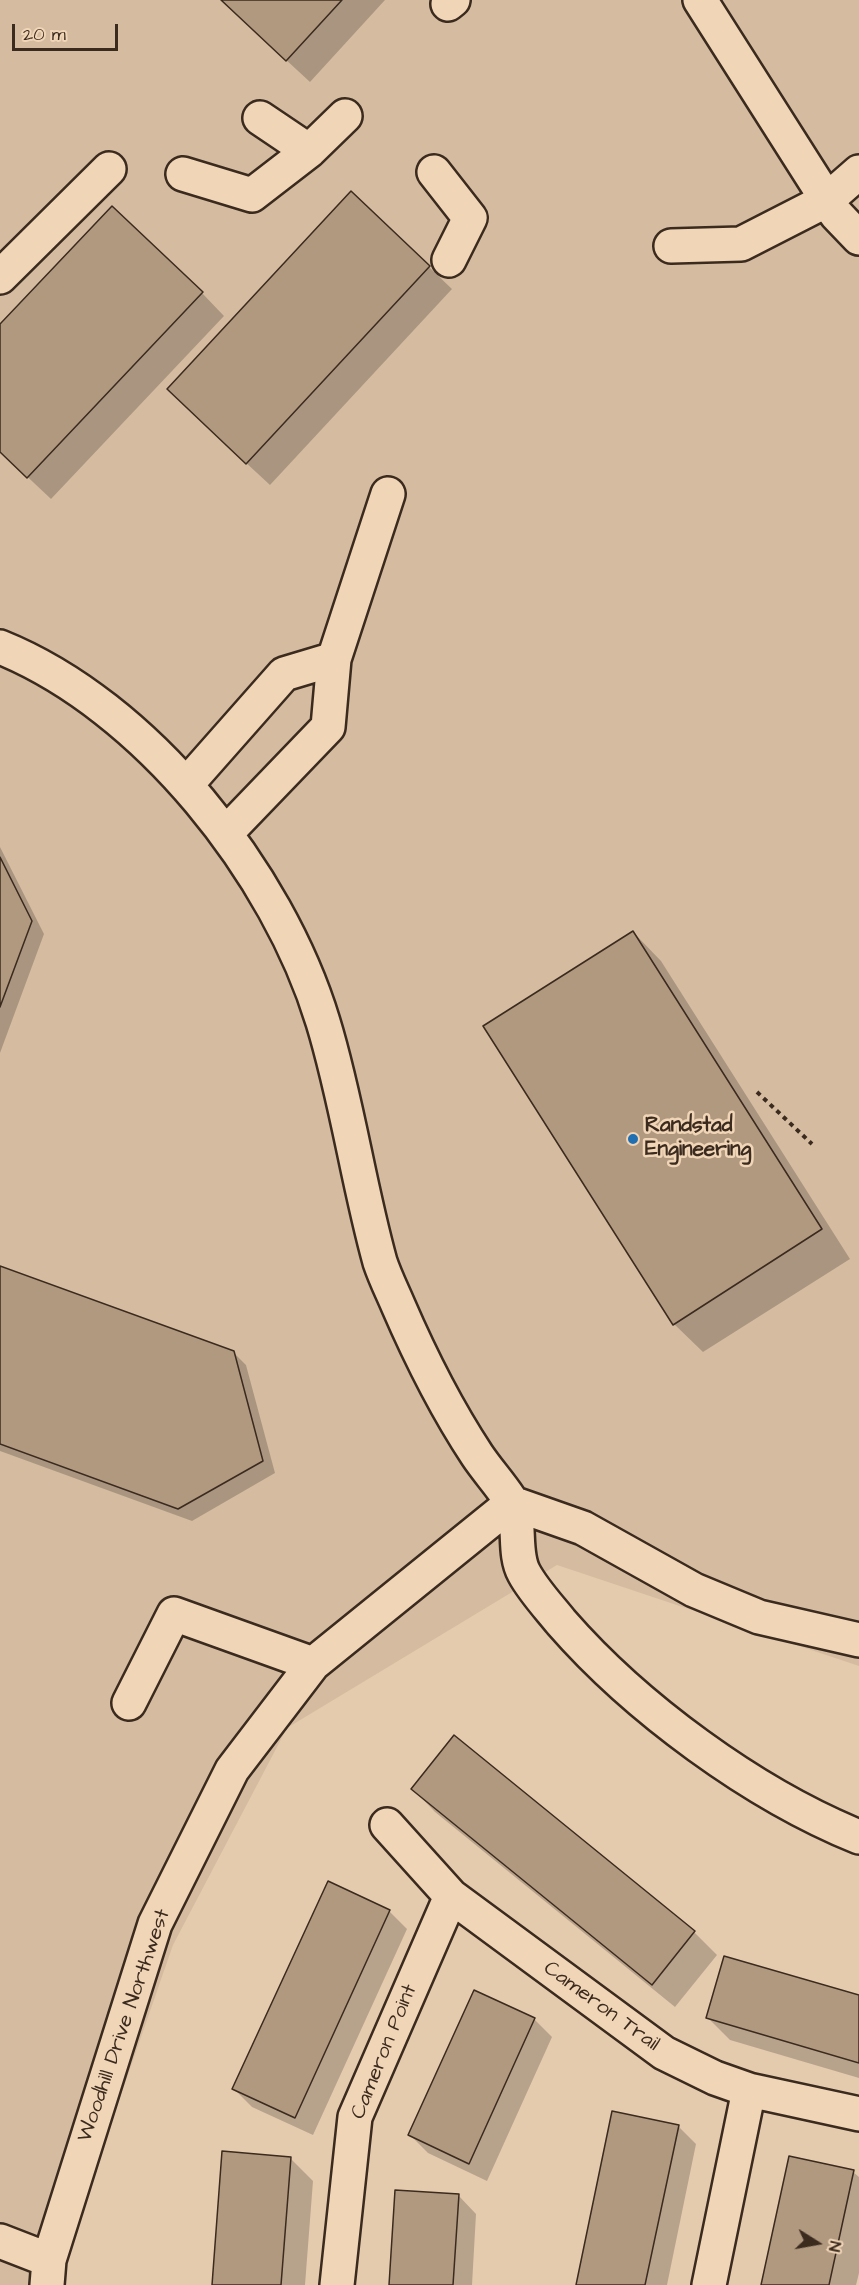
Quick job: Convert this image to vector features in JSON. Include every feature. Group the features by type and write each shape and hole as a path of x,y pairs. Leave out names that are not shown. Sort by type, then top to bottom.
{"street":[{"path":"700,0 827,200 859,238"},
{"path":"183,174 252,195 309,151 345,116"},
{"path":"260,118 309,151"},
{"path":"0,277 109,169"},
{"path":"434,172 470,218 449,260"},
{"path":"671,246 741,244 827,200 859,172"},
{"path":"227,832 328,727 334,659 388,494"},
{"path":"0,647 33,660 109,712 186,785 227,832 266,894 296,953 323,1021 381,1265 446,1404 476,1455 512,1503 522,1570 587,1652 632,1693 715,1756 787,1802 859,1837"},
{"path":"186,785 284,674 334,659"},
{"path":"512,1503 583,1528 694,1590 759,1617 859,1640"},
{"name":"Woodhill Drive Northwest","path":"48,2272 155,1924 232,1770 313,1664 512,1503"},
{"path":"129,1703 174,1614 313,1664"},
{"name":"Cameron Trail","path":"387,1825 451,1896 664,2053 715,2078 749,2090 859,2114"},
{"name":"Cameron Point","path":"337,2285 355,2117 451,1896"},
{"path":"709,2285 749,2090"},
{"path":"0,2241 48,2272"}],"path":[{"path":"757,1092 812,1144"}],"shaded area":[{"path":"0,0 859,0 859,1666 557,1565 287,1728 173,1945 64,2259 61,2285 0,2285"}],"building":[{"path":"221,0 342,0 286,61"},
{"path":"351,191 430,266 246,464 167,389"},
{"path":"112,206 203,292 27,478 0,452 0,324"},
{"path":"0,857 32,921 0,1007"},
{"path":"633,931 822,1229 673,1325 483,1026"},
{"path":"0,1266 234,1351 263,1461 178,1509 0,1444"},
{"path":"454,1735 695,1931 652,1985 411,1789"},
{"path":"328,1881 390,1910 295,2118 232,2089"},
{"path":"724,1956 859,1995 859,2063 706,2018"},
{"path":"474,1990 535,2018 469,2164 408,2135"},
{"path":"612,2111 679,2125 645,2285 576,2285"},
{"path":"222,2151 291,2157 281,2285 212,2285"},
{"path":"789,2156 854,2170 829,2285 761,2285"},
{"path":"395,2190 459,2194 453,2285 389,2285"}],"place":[{"name":"Randstad Engineering","path":"633,1139"}]}
